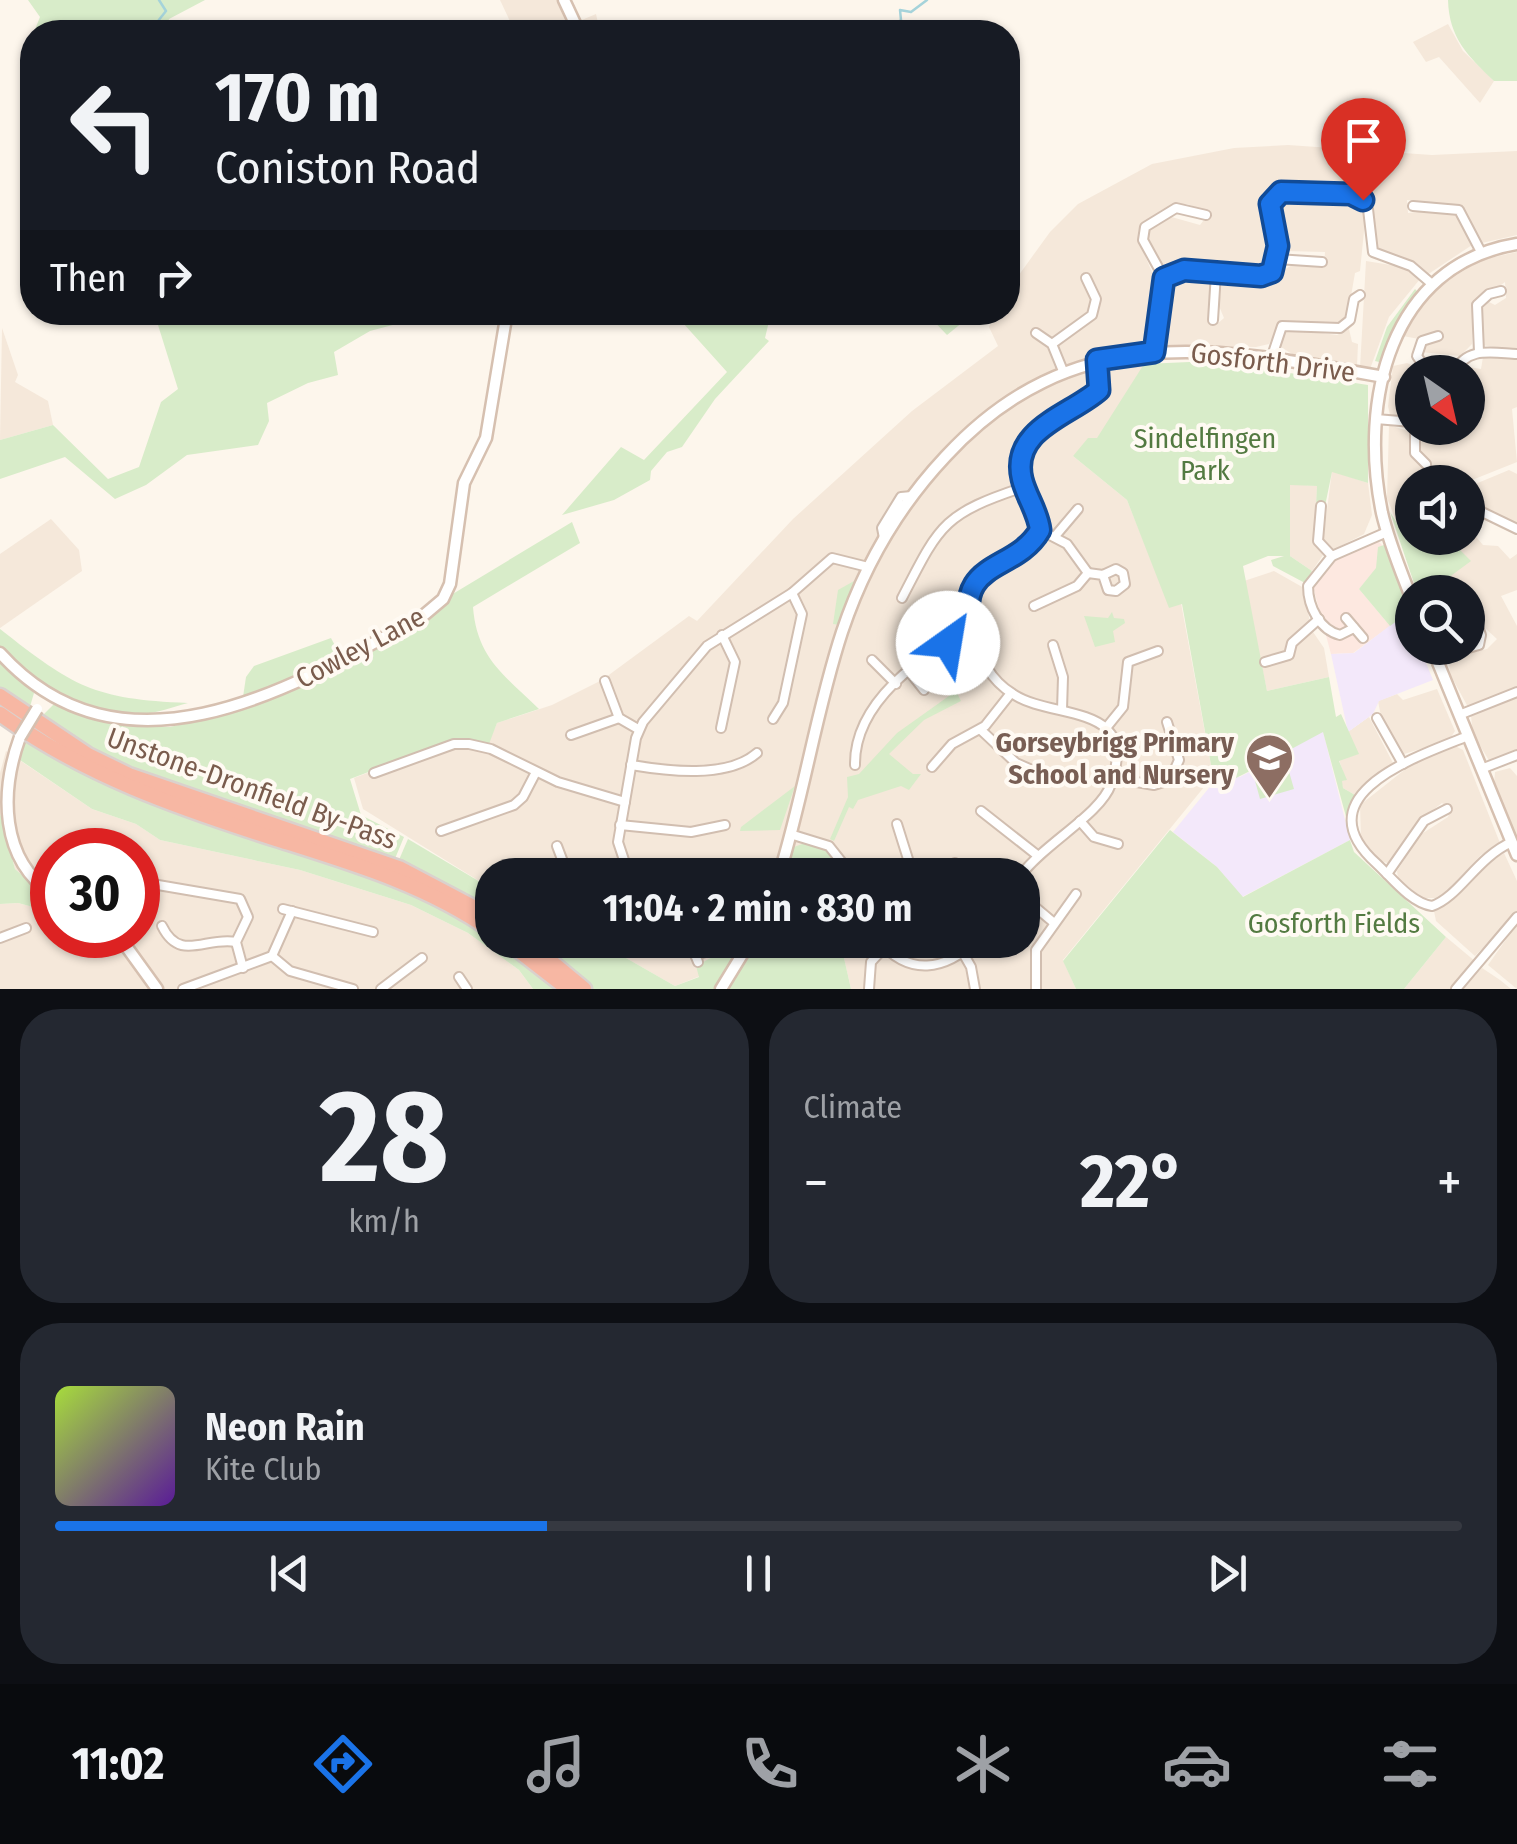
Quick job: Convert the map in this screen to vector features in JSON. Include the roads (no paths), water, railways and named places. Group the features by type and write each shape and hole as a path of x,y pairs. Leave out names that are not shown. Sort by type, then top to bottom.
{"highway":[{"name":"Unstone-Dronfield By-Pass","path":"0,696 88,755 129,775 398,868 475,908"},
{"name":"Unstone-Dronfield By-Pass","path":"0,714 103,776 178,806 394,878 475,922"},
{"path":"528,958 568,989"},
{"path":"547,958 584,989"}],"street":[{"path":"1164,278 1184,270 1261,276 1272,272 1277,259 1270,204 1276,194 1355,195 1366,203 1372,252 1411,266 1432,284"},
{"path":"1412,206 1458,210 1482,252"},
{"path":"1154,352 1164,278 1143,240 1145,227 1182,207 1206,214"},
{"path":"1402,575 1387,532 1378,481 1376,419 1398,328 1432,284 1482,252 1517,244"},
{"path":"1277,259 1322,262"},
{"path":"1214,320 1216,274"},
{"path":"1052,344 1092,315 1096,300 1086,278"},
{"path":"1479,352 1477,305 1489,294 1501,292"},
{"path":"1272,356 1282,326 1340,328 1350,320 1354,299 1360,296"},
{"name":"Cowley Lane","path":"48,691 118,717 169,720 208,715 263,698 439,604 450,584 464,483 486,438 506,325"},
{"path":"1036,332 1052,344 1063,371"},
{"path":"1417,355 1422,341 1438,336"},
{"name":"Gosforth Drive","path":"784,858 841,635 868,567 912,496 988,416 1021,391 1063,371 1097,360 1154,352 1213,350 1272,356 1384,377"},
{"path":"1472,355 1517,354"},
{"path":"1040,530 1020,467 1026,445 1047,424 1099,390 1097,360"},
{"path":"1376,419 1395,422"},
{"path":"1415,445 1416,453 1426,464"},
{"path":"902,598 948,520 1024,487"},
{"path":"1321,506 1318,541 1332,556"},
{"path":"1056,535 1078,509"},
{"path":"1485,513 1517,529"},
{"path":"1040,530 1056,535 1080,557 1088,573"},
{"path":"1035,858 1104,800 1114,778 1115,750 1106,728 1086,714 1037,706 1010,693 990,674 972,633 968,609 976,583 985,570 1032,540 1040,530"},
{"path":"1354,628 1333,634 1310,604 1308,586 1332,556 1387,532"},
{"path":"622,858 620,825 638,729 693,659 722,635 792,593 832,558 868,567"},
{"path":"1088,573 1103,575"},
{"path":"1034,606 1077,586 1088,573"},
{"path":"772,718 783,703 802,614 792,593"},
{"path":"1346,618 1363,638"},
{"path":"1265,662 1288,656 1292,644 1319,619"},
{"path":"1282,632 1292,644"},
{"path":"855,765 865,725 896,684 935,650 972,633"},
{"path":"720,728 735,662 722,635"},
{"path":"1052,645 1063,677 1062,710"},
{"path":"1106,728 1123,708 1128,662 1158,651"},
{"path":"0,653 48,691 20,737 3,776 13,853 30,877"},
{"path":"872,660 896,684"},
{"path":"1439,665 1517,855"},
{"path":"909,670 924,690"},
{"path":"606,681 619,718 638,729"},
{"path":"1459,716 1517,692"},
{"path":"932,767 952,744 981,730 1010,693"},
{"path":"571,735 619,718"},
{"path":"1377,718 1403,764"},
{"path":"1114,778 1146,785 1170,780 1179,760 1167,722"},
{"path":"981,730 1016,763 1041,774"},
{"path":"1468,736 1403,764 1361,793 1353,817 1358,842 1422,904 1432,906 1443,902 1482,858 1512,842"},
{"path":"374,773 459,743 491,749 536,772 624,802"},
{"path":"631,764 699,769 736,763 757,753"},
{"path":"1482,769 1516,757"},
{"path":"441,831 514,805 524,798 536,772"},
{"path":"1388,874 1424,822 1446,809"},
{"path":"981,811 1037,855"},
{"path":"1080,821 1094,836 1118,844"},
{"path":"897,824 908,858"},
{"path":"620,825 691,832 725,825"},
{"path":"790,834 829,846 839,858"},
{"path":"558,846 562,858"},
{"path":"160,885 236,897 244,902 248,917 236,942 244,968"},
{"path":"1036,989 1034,958 1053,922 1076,894"},
{"path":"183,989 215,984 272,956 281,945 288,910 372,932"},
{"path":"1040,911 1053,922"},
{"path":"1456,989 1517,917"},
{"path":"162,926 174,943 186,948 221,939 236,942"},
{"path":"0,938 26,928"},
{"path":"272,956 290,971 354,989"},
{"path":"134,958 154,988"},
{"path":"381,989 422,958"},
{"path":"721,989 741,958"},
{"path":"869,989 873,958"},
{"path":"904,958 918,967 943,964 954,958"},
{"path":"966,958 972,967 975,989"},
{"path":"459,978 468,989"}],"waterway":[{"path":"159,0 166,11 159,20"},
{"path":"901,20 900,10 911,12 927,0"}],"place":[{"name":"Gorseybrigg Primary School and Nursery","path":"1269,800"}],"park label":[{"name":"Sindelfingen Park","path":"1205,454"},
{"name":"Gosforth Fields","path":"1334,923"}]}
